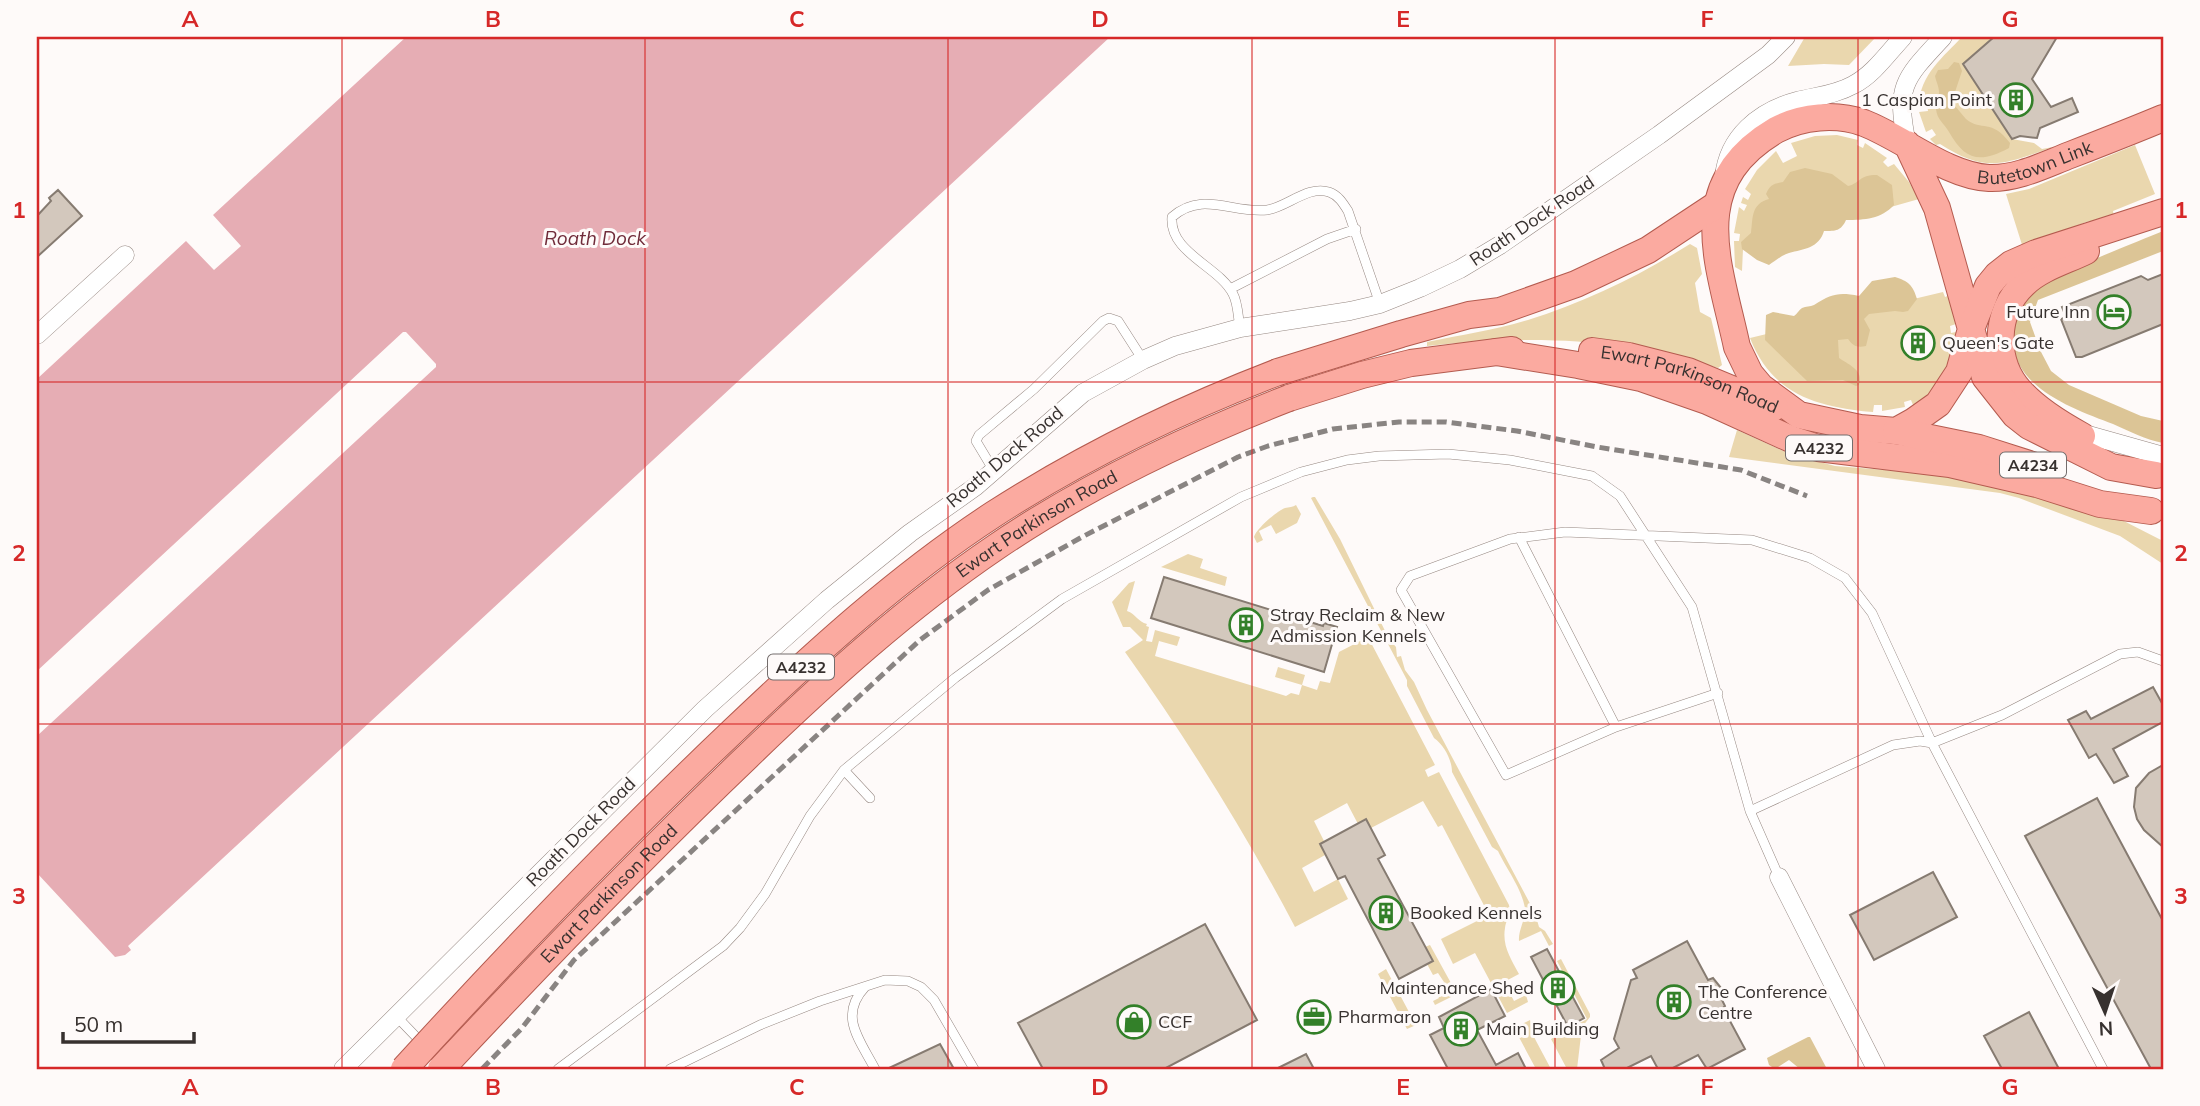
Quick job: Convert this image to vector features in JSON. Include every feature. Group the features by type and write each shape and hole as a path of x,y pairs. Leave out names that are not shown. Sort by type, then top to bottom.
{"main road":[{"name":"Butetown Link","path":"1720,195 1741,157 1753,146 1780,128 1809,118 1835,118 1862,123 1955,170 1979,177 2003,177 2033,169 2163,118"},
{"path":"1907,144 1937,208 1970,329"},
{"name":"Ewart Parkinson Road","path":"404,1069 506,958 636,824 796,671 877,601 993,514 1073,467 1160,421 1278,372 1469,315 1500,311 1576,284 1648,250 1720,195"},
{"path":"1720,195 1714,223 1717,247 1735,339 1742,359 1761,387 1799,415"},
{"path":"1896,430 1928,412 1944,397 1959,372 1970,329 1988,285 1997,275 2011,264 2036,253 2163,213"},
{"name":"A4234","path":"2161,470 2071,430 2018,389 2007,369 2001,348 2000,328 2003,312 2015,292 2033,276 2163,213"},
{"name":"A4234","path":"1970,329 1985,377 2015,415 2029,426 2111,467 2161,470"},
{"name":"Ewart Parkinson Road","path":"437,1060 814,693 924,600 996,547 1117,474 1202,433 1289,398 1362,374 1411,363 1538,347 1629,356 1698,374 1754,399 1799,415 1860,428 1896,430"},
{"name":"A4232","path":"1496,352 1641,378 1707,401 1793,440 1825,450 1950,464 1998,474 2100,504 2157,514"},
{"name":"A4234","path":"1896,430 1979,448 2017,460 2090,485 2157,514"}],"street":[{"name":"Roath Dock Road","path":"344,1069 705,709 868,566 994,471 1076,398 1143,360 1175,346 1240,328 1380,304 1430,284 1500,245 1737,79 1787,37"},
{"path":"1720,195 1729,153 1733,143 1744,130 1780,106 1855,85 1903,37"},
{"path":"1907,144 1901,111 1902,92 1910,73 1943,37"},
{"path":"37,335 125,256"},
{"path":"1779,877 1876,1069"}],"lane":[{"path":"1240,328 1234,296 1230,289 1182,245 1171,227 1172,217 1181,209 1216,203 1264,210 1279,207 1308,193 1329,192 1340,198 1356,229 1380,304"},
{"path":"1230,289 1327,239 1356,229"},
{"path":"994,471 976,441 979,435 1034,389 1103,321 1109,318 1118,321 1143,360"},
{"path":"558,1069 712,956 765,894 810,816 844,770 955,678 1062,599 1241,497 1301,472 1347,460 1416,453 1481,456 1591,476 1619,496 1692,607 1750,811 1779,877"},
{"path":"1718,693 1616,727 1506,775 1401,590 1410,576 1510,538 1565,532 1752,540 1810,558 1845,578 1872,613 1932,744 2103,1069"},
{"path":"1519,537 1616,727"},
{"path":"1750,811 1893,745 1920,741 1932,744 2002,715 2120,654 2138,652 2163,662"},
{"path":"844,770 870,798"},
{"path":"670,1069 760,1025 820,1001 885,980 908,981 921,987 934,1000 974,1069"},
{"path":"866,986 855,998 851,1011 854,1030 875,1069"},
{"path":"397,1017 448,1069"}],"shaded area":[{"path":"1805,37 1876,37 1849,65 1788,66"},
{"path":"1962,37 1994,37 1963,64 2012,139 2034,143 2042,149 2053,147 2022,158 1983,163 1970,160 1940,144 1936,145 1930,139 1936,135 1932,129 1926,132 1919,112 1928,111 1927,104 1919,104 1920,94 1928,75"},
{"path":"1954,62 1959,63 1962,71 1955,92 1955,106 1972,123 1992,128 2003,135 2010,143 2009,148 1989,156 1967,154 1939,119 1936,107 1939,90 1935,76 1938,70 1948,69"},
{"path":"1837,135 1858,140 1857,145 1863,148 1865,143 1887,158 1883,162 1888,167 1894,164 1919,199 1743,249 1742,271 1735,267 1734,241 1739,241 1740,234 1734,233 1739,207 1744,211 1747,205 1741,203 1743,197 1748,200 1751,194 1745,189 1757,170 1776,151 1783,163 1797,156 1791,143 1815,136"},
{"path":"2135,145 2155,194 2113,211 2114,217 2086,222 2023,248 2006,194 2029,189"},
{"path":"1805,168 1832,174 1848,186 1866,176 1877,175 1892,185 1894,205 1872,218 1846,220 1838,230 1824,231 1815,244 1786,254 1769,265 1757,260 1742,249 1741,242 1751,233 1756,208 1769,199 1766,194 1770,187 1783,182 1790,172"},
{"path":"2163,231 2163,251 2038,300 2030,322 2051,371 2069,385 2141,416 2163,421 2163,443 2079,411 2045,392 2030,380 2020,365 2014,349 2014,329 2018,308 2042,286 2107,254"},
{"path":"1690,244 1697,248 1702,274 1695,283 1700,312 1711,318 1722,365 1718,368 1647,350 1574,341 1501,340 1427,346 1427,342 1516,324 1570,305 1651,267"},
{"path":"1895,277 1912,287 1917,299 1908,311 1869,314 1864,319 1870,330 1866,346 1856,346 1848,339 1838,340 1839,358 1858,372 1859,385 1843,380 1807,381 1765,340 1766,315 1773,312 1794,316 1802,308 1831,296 1859,296 1872,281"},
{"path":"1943,292 1945,297 1950,295 1956,324 1950,326 1951,333 1956,332 1952,354 1944,374 1931,392 1913,405 1911,400 1904,402 1905,407 1882,411 1882,405 1874,405 1873,412 1853,410 1799,394 1771,373 1750,338"},
{"path":"1737,430 1790,454 1835,466 1937,474 2075,503 2116,517 2163,541 2163,564 2120,536 2000,493 1729,457"},
{"path":"1315,497 1340,539 1389,639 1396,647 1397,657 1401,656 1405,670 1414,682 1535,913 1539,927 1553,944 1549,946 1541,931 1519,941 1525,908 1517,886 1498,851 1492,847 1452,772 1447,753 1434,738 1407,686 1407,680 1311,498"},
{"path":"1296,505 1301,514 1297,523 1276,534 1271,525 1259,531 1263,540 1257,543 1254,537 1263,525 1272,516"},
{"path":"1188,554 1203,559 1200,568 1227,577 1225,586 1161,567"},
{"path":"1135,581 1127,611 1149,627 1146,641 1152,642 1155,630 1180,637 1177,646 1159,641 1155,656 1286,696 1291,693 1299,695 1302,685 1317,690 1320,681 1330,683 1339,652 1368,637 1435,765 1425,770 1428,777 1439,772 1509,905 1505,941 1519,974 1504,982 1514,1001 1526,995 1528,1002 1507,1013 1475,953 1453,964 1441,939 1489,915 1442,825 1438,827 1423,801 1371,828 1366,820 1358,824 1347,803 1314,821 1324,841 1320,844 1325,855 1302,868 1314,892 1338,879 1348,899 1295,927 1214,786 1125,652 1143,640 1130,627 1123,627 1112,602 1129,583"},
{"path":"1278,667 1305,675 1302,685 1275,677"},
{"path":"1430,945 1457,994 1435,1005 1433,1001 1439,998 1434,988 1444,982 1438,973 1433,975 1427,964 1425,947"},
{"path":"1561,959 1590,1014 1590,1017 1582,1027 1577,1069 1567,1069 1551,1039 1587,1019 1557,961"},
{"path":"1386,969 1416,1025 1407,1029 1378,974"},
{"path":"1530,1020 1535,1039 1551,1069 1536,1069 1514,1028"},
{"path":"1808,1037 1827,1069 1800,1069 1789,1060 1775,1069 1769,1065 1767,1058"}],"water":[{"name":"Roath Dock","path":"406,37 1110,37 128,946 131,950 125,955 115,957 37,873 37,736 436,367 436,364 403,332 37,671 37,379 186,241 214,270 241,246 213,215"}],"building":[{"name":"1 Caspian Point","path":"1994,37 2057,37 2032,79 2051,107 2072,98 2078,112 2040,128 2037,138 2020,136 2012,139 1963,64"},
{"path":"58,190 82,216 37,257 37,216"},
{"name":"Future Inn","path":"2163,274 2163,324 2082,357 2076,357 2061,319 2066,317 2062,307 2141,276 2148,280"},
{"name":"Stray Reclaim & New Admission Kennels","path":"1164,577 1323,626 1324,623 1337,627 1324,672 1151,618"},
{"path":"2153,687 2163,705 2163,722 2113,749 2128,776 2114,783 2096,754 2089,758 2068,720 2086,711 2091,719"},
{"path":"2163,765 2163,847 2144,830 2134,807 2136,788 2149,773"},
{"path":"2097,798 2163,921 2163,1069 2151,1069 2025,836"},
{"name":"Booked Kennels","path":"1366,819 1385,855 1378,859 1433,961 1399,979 1345,876 1338,879 1320,844"},
{"path":"1933,872 1957,917 1874,960 1850,915"},
{"path":"1205,924 1257,1020 1164,1069 1043,1069 1018,1023"},
{"name":"The Conference Centre","path":"1687,941 1708,980 1713,978 1726,994 1721,998 1725,1006 1723,1008 1745,1049 1707,1069 1698,1055 1671,1069 1658,1069 1651,1056 1625,1069 1605,1069 1601,1060 1619,1048 1614,1039 1631,980 1637,978 1633,970"},
{"name":"Maintenance Shed","path":"1547,949 1584,1018 1568,1027 1531,957"},
{"name":"Main Building","path":"1491,989 1505,1016 1477,1030 1496,1065 1518,1053 1526,1069 1448,1069 1430,1035 1444,1028 1439,1017"},
{"path":"2029,1012 2059,1069 2002,1069 1984,1036"},
{"path":"940,1044 954,1069 887,1069"},
{"path":"1306,1054 1314,1069 1276,1069"}],"railway":[{"path":"482,1069 522,1028 574,960 920,640 988,590 1082,537 1238,457 1333,429 1399,422 1446,422 1517,431 1741,470 1807,496"}],"place":[{"name":"1 Caspian Point","path":"2016,100"},
{"name":"Future Inn","path":"2114,312"},
{"name":"Queen's Gate","path":"1918,343"},
{"name":"Stray Reclaim & New Admission Kennels","path":"1246,625"},
{"name":"Booked Kennels","path":"1386,913"},
{"name":"Maintenance Shed","path":"1558,988"},
{"name":"The Conference Centre","path":"1674,1002"},
{"name":"Pharmaron","path":"1314,1017"},
{"name":"CCF","path":"1134,1022"},
{"name":"Main Building","path":"1461,1029"}]}
